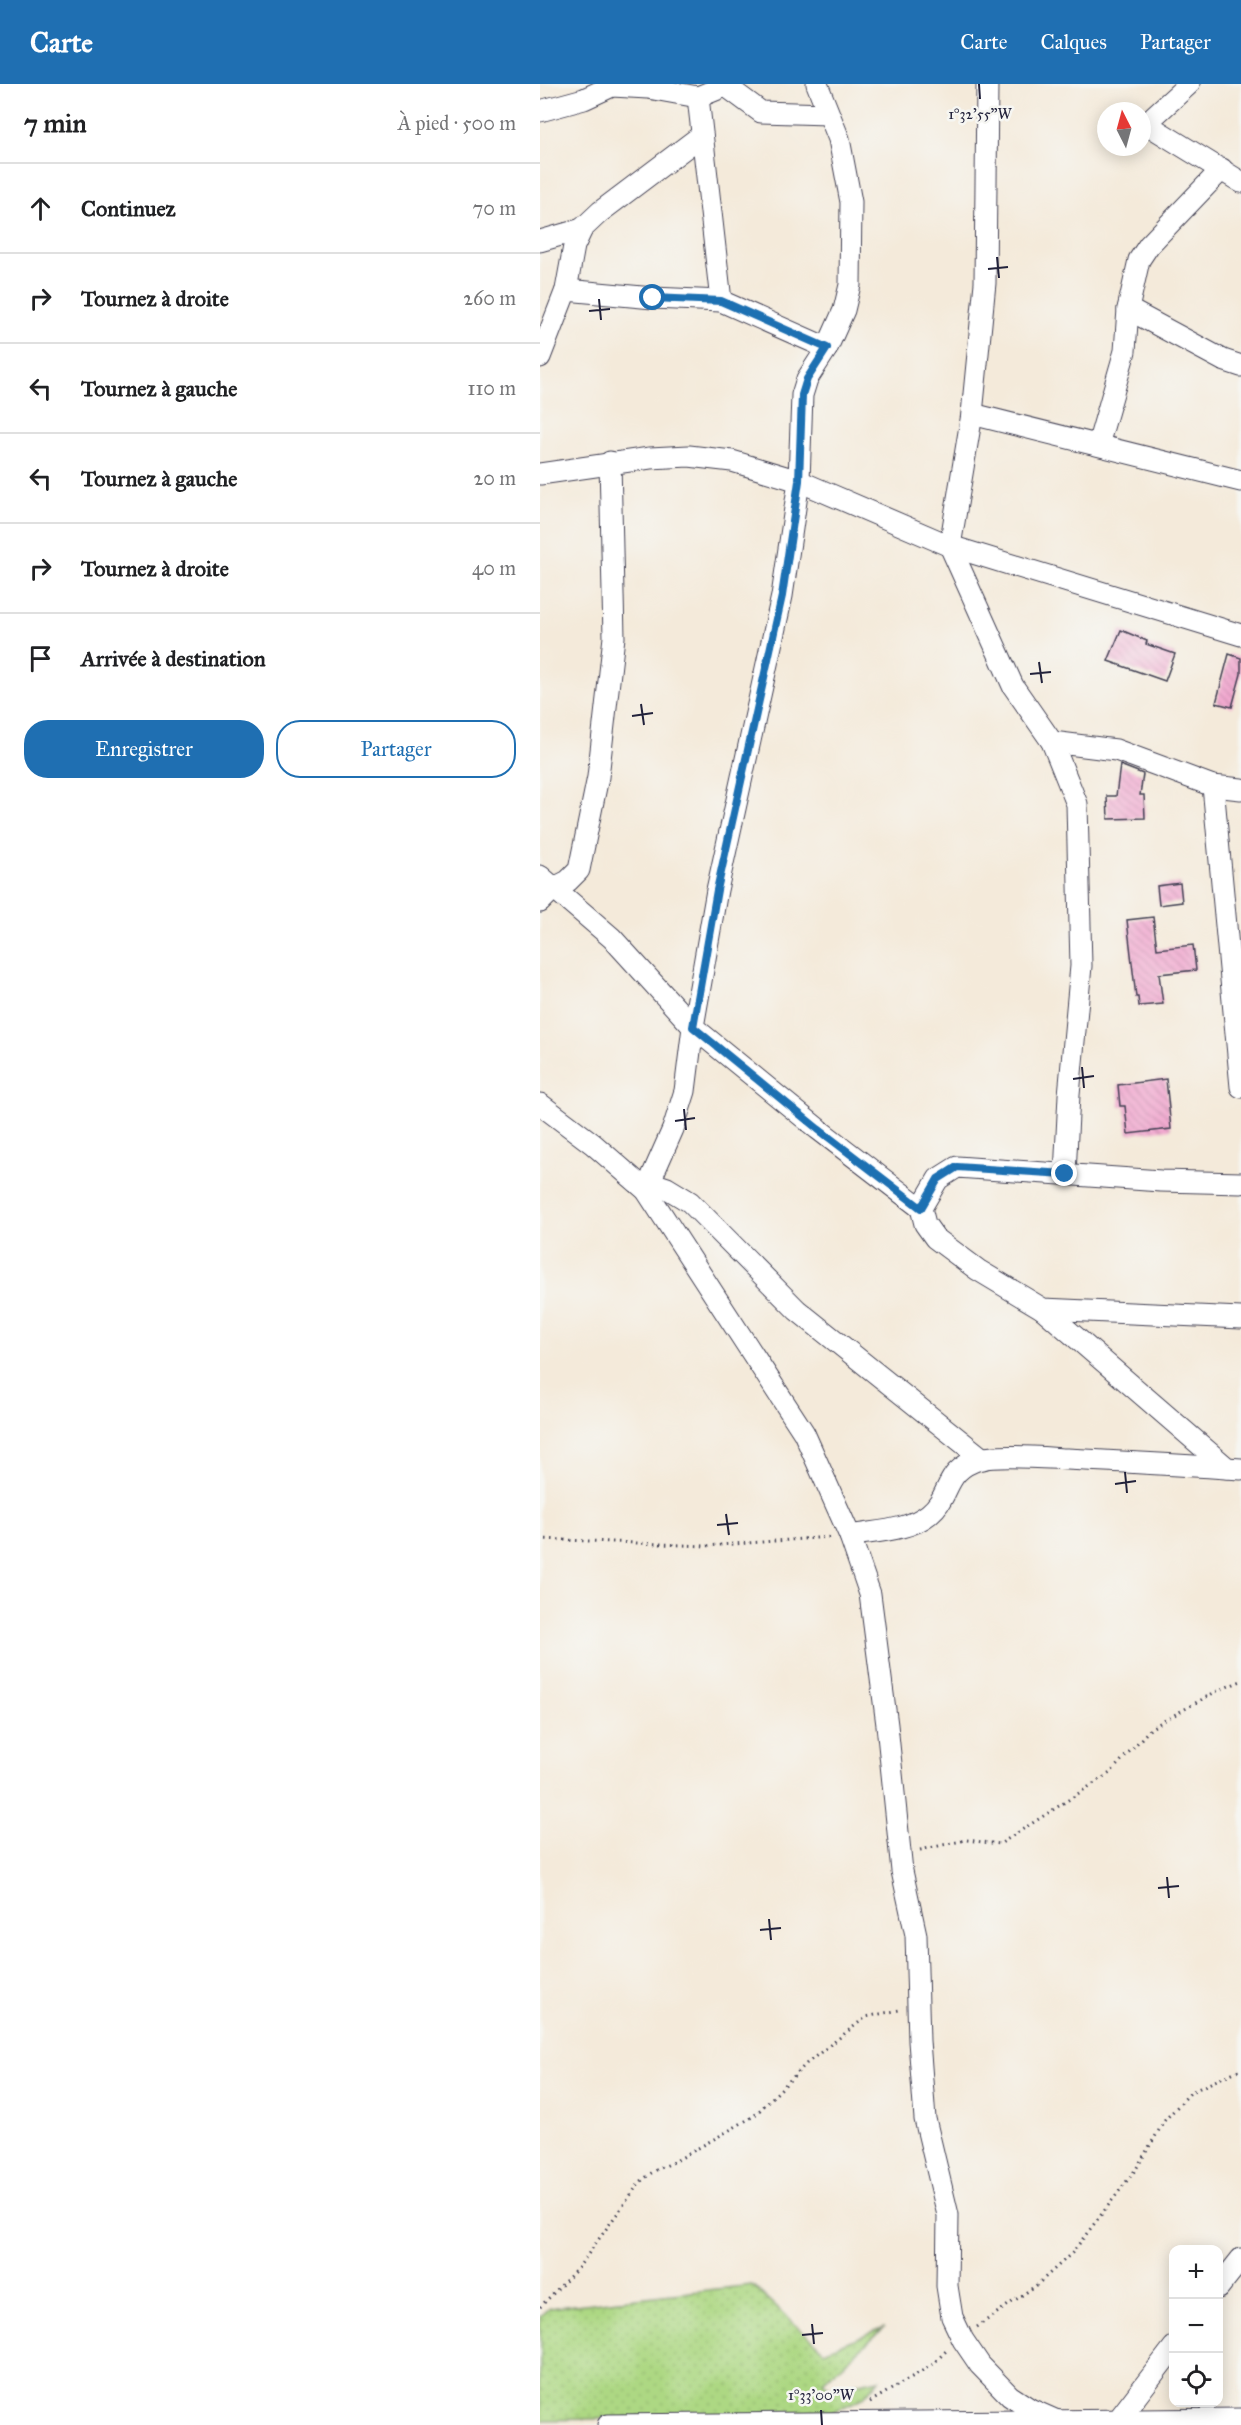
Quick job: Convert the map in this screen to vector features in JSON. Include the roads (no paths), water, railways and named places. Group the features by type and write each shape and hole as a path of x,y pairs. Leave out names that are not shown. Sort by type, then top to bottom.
{"street":[{"path":"647,1186 674,1129 685,1091 693,1027 720,878 782,596 799,481 802,395 807,379 827,348 844,310 850,285 851,202 839,139 817,84"},
{"path":"987,84 985,283 972,414 950,546 1013,686 1052,742 1077,804 1081,966 1065,1174"},
{"path":"1189,84 1154,116 1153,129 1241,182"},
{"path":"540,111 584,99 612,85 648,88 698,97 728,85 761,112 828,114"},
{"path":"698,97 721,301"},
{"path":"540,357 566,290 574,246 582,229 600,212 702,135"},
{"path":"1098,445 1125,351 1128,309 1139,260 1149,245 1222,169"},
{"path":"540,241 582,229"},
{"path":"566,290 653,298 721,301 827,348"},
{"path":"1128,309 1223,360 1241,366"},
{"path":"972,414 1241,481"},
{"path":"540,474 609,462 690,456 732,461 799,481 950,546 1241,635"},
{"path":"545,888 568,881 579,870 598,777 614,637 609,462"},
{"path":"1052,742 1116,750 1213,786 1241,789"},
{"path":"1213,786 1241,1087"},
{"path":"545,888 612,938 693,1027 818,1129 921,1208 925,1224 935,1238 978,1270 1043,1309 1234,1468"},
{"path":"540,1104 647,1186 762,1371 804,1432 850,1536 870,1594 900,1854 916,1935 925,2119 948,2215 947,2286 952,2317 980,2365 1010,2396 1030,2409 1055,2420"},
{"path":"921,1208 938,1179 957,1167 1161,1181 1241,1183"},
{"path":"647,1186 667,1188 690,1202 797,1310 983,1459"},
{"path":"1043,1309 1241,1318"},
{"path":"850,1536 907,1526 930,1514 954,1474 964,1466 983,1459 1040,1457 1234,1468"},
{"path":"1223,2282 1241,2259"},
{"path":"1117,2422 1169,2352"},
{"path":"608,2425 966,2423 1055,2420 1117,2422 1237,2418"}]}
